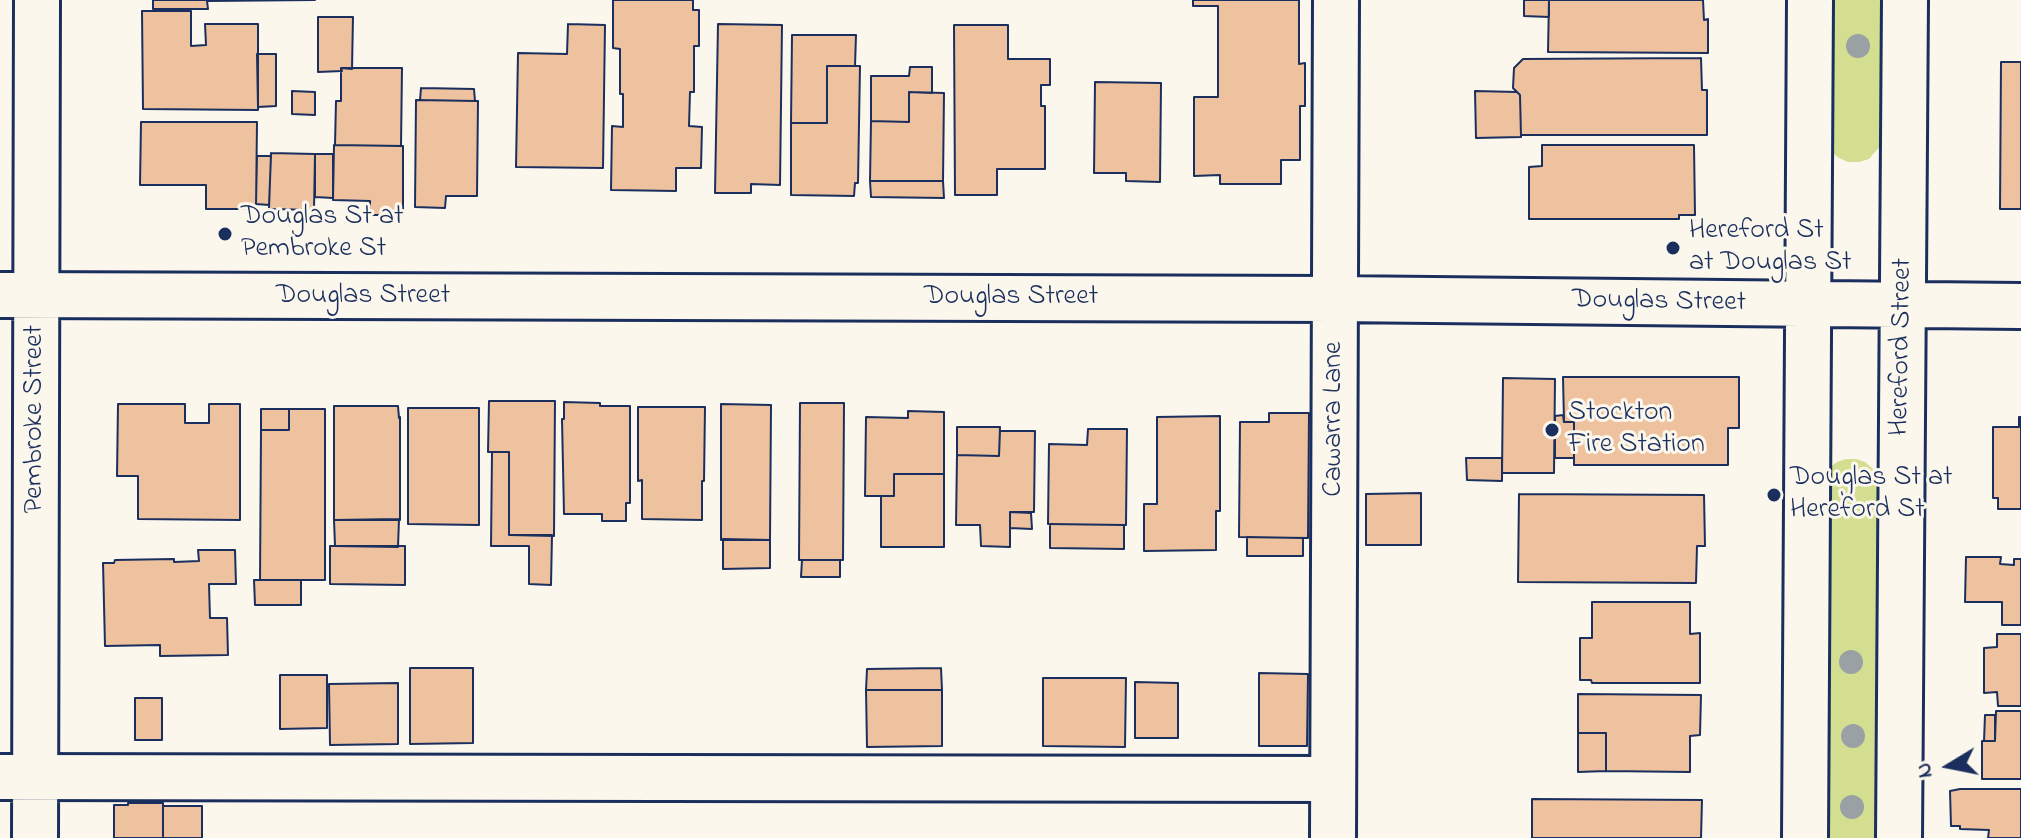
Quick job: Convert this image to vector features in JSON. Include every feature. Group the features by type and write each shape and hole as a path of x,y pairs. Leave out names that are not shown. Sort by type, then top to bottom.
{"street":[{"name":"Pembroke Street","path":"35,838 18,777 18,296 37,0"},
{"name":"Cawarra Lane","path":"1333,838 1336,0"},
{"path":"1805,838 1810,0"},
{"name":"Hereford Street","path":"1899,838 1905,0"},
{"name":"Douglas Street","path":"18,296 1335,299 2021,306"},
{"path":"18,777 1333,779"}],"green space":[{"path":"1826,0 1883,0 1882,144 1869,159 1859,162 1848,162 1831,152"},
{"path":"1846,459 1865,462 1879,477 1881,487 1878,838 1820,838 1828,469"}],"building":[{"path":"153,0 315,0 207,1 208,9 153,9"},
{"path":"613,0 693,0 693,10 699,10 699,46 694,46 694,92 690,92 689,126 702,127 701,168 676,168 676,191 611,190 612,126 623,127 620,49 613,48"},
{"path":"1193,0 1299,0 1299,64 1305,63 1305,106 1300,106 1300,160 1281,160 1281,184 1220,184 1220,175 1194,176 1194,97 1218,97 1218,6 1193,6"},
{"path":"1524,0 1549,0 1549,17 1524,16"},
{"path":"1549,0 1703,0 1704,20 1708,19 1708,53 1548,52"},
{"path":"142,11 191,11 191,46 206,45 205,24 258,24 258,110 143,109"},
{"path":"318,17 353,17 352,69 318,72"},
{"path":"568,24 605,25 603,168 516,167 518,53 567,54"},
{"path":"718,24 782,25 780,185 751,184 751,193 715,193"},
{"path":"954,25 1008,25 1008,59 1050,59 1050,85 1041,85 1041,106 1045,106 1045,169 997,169 997,195 955,195"},
{"path":"792,35 856,35 855,66 827,66 827,123 791,123"},
{"path":"257,54 276,54 276,106 258,107"},
{"path":"1701,58 1702,90 1707,90 1707,135 1521,135 1520,95 1513,88 1514,68 1523,59"},
{"path":"2001,62 2021,62 2021,209 2000,209"},
{"path":"827,66 860,66 858,183 855,183 854,196 791,195 791,123 827,123"},
{"path":"910,67 932,67 932,93 909,92 909,122 871,121 871,76 909,76"},
{"path":"341,68 402,68 401,146 335,145 336,101 341,101"},
{"path":"1095,82 1161,83 1160,182 1126,181 1126,173 1094,173"},
{"path":"421,88 474,89 475,101 420,100"},
{"path":"292,91 315,92 315,115 292,114"},
{"path":"1475,91 1517,92 1520,95 1521,137 1476,138"},
{"path":"909,92 944,93 943,181 870,181 871,121 909,122"},
{"path":"416,100 478,101 477,196 446,196 445,208 415,207"},
{"path":"141,122 257,122 256,209 206,209 206,185 140,185"},
{"path":"334,145 403,146 403,215 370,215 370,201 333,200"},
{"path":"1542,145 1694,145 1695,215 1679,215 1679,219 1529,219 1529,167 1542,166"},
{"path":"271,153 315,154 314,210 269,209"},
{"path":"315,154 333,154 333,198 315,197"},
{"path":"257,156 271,156 269,205 256,204"},
{"path":"870,181 943,181 944,198 871,197"},
{"path":"1563,377 1739,377 1739,428 1728,428 1728,465 1574,465 1574,422 1564,422"},
{"path":"1503,378 1555,379 1554,473 1502,473"},
{"path":"489,401 555,401 554,536 509,535 509,452 488,452"},
{"path":"564,402 630,406 630,503 626,503 626,521 602,521 602,514 564,514"},
{"path":"800,403 844,403 843,560 799,560"},
{"path":"118,404 185,404 185,423 209,423 209,404 240,404 240,520 138,519 138,476 117,476"},
{"path":"721,404 771,405 770,540 721,540"},
{"path":"334,406 398,406 400,520 334,520"},
{"path":"638,407 705,407 702,520 642,519 642,480 638,481"},
{"path":"408,408 479,408 479,525 408,524"},
{"path":"261,409 289,409 289,430 261,430"},
{"path":"289,409 325,409 325,580 260,580 261,430 289,430"},
{"path":"908,411 944,412 944,474 894,474 894,496 865,496 866,417 908,418"},
{"path":"1269,413 1309,413 1308,538 1239,537 1240,422 1269,422"},
{"path":"1563,415 1564,422 1574,422 1574,458 1555,458 1555,416"},
{"path":"1220,416 1220,511 1216,511 1216,550 1144,551 1144,504 1157,504 1157,417"},
{"path":"2019,417 2021,509 1998,509 1998,498 1993,498 1993,427 2019,427"},
{"path":"957,427 1000,427 999,456 957,455"},
{"path":"1088,429 1127,429 1126,525 1048,524 1049,444 1087,445"},
{"path":"1000,431 1035,431 1034,512 1010,512 1010,547 981,546 980,525 956,525 957,455 999,456"},
{"path":"492,452 509,452 509,535 552,535 551,585 529,584 529,546 491,546"},
{"path":"1466,458 1502,458 1502,481 1467,480"},
{"path":"894,474 944,474 944,547 881,547 881,496 894,496"},
{"path":"1421,493 1421,545 1366,545 1366,494"},
{"path":"1519,494 1704,495 1705,546 1697,546 1696,583 1518,582"},
{"path":"1010,512 1031,513 1032,529 1010,528"},
{"path":"399,519 398,547 335,546 334,520"},
{"path":"1050,524 1124,525 1124,549 1050,548"},
{"path":"1247,537 1303,538 1303,556 1247,556"},
{"path":"723,539 770,540 770,568 723,569"},
{"path":"330,546 405,546 405,585 330,584"},
{"path":"198,550 235,550 236,584 209,584 210,618 227,618 228,655 160,656 160,645 105,646 103,563 114,563 115,560 199,561"},
{"path":"1966,557 2001,557 2000,564 2014,565 2014,559 2021,559 2021,625 2002,625 2002,602 1965,602"},
{"path":"802,560 840,560 840,577 801,577"},
{"path":"254,580 301,580 301,605 255,605"},
{"path":"1592,602 1690,602 1690,634 1700,633 1700,683 1592,683 1591,680 1580,680 1580,638 1592,638"},
{"path":"1997,634 2021,634 2021,706 1998,706 1997,692 1984,693 1984,648 1997,647"},
{"path":"410,668 473,668 473,743 410,744"},
{"path":"941,668 942,690 866,690 867,669"},
{"path":"1259,673 1308,674 1307,746 1259,746"},
{"path":"280,675 327,675 327,728 280,729"},
{"path":"1043,678 1126,678 1125,747 1043,746"},
{"path":"1135,682 1178,683 1178,738 1135,738"},
{"path":"398,683 398,744 330,745 329,684"},
{"path":"866,690 942,690 942,746 867,747"},
{"path":"1578,694 1701,695 1700,735 1690,736 1690,772 1606,771 1606,733 1578,733"},
{"path":"135,698 162,698 162,740 135,740"},
{"path":"1996,711 2021,711 2021,779 1982,779 1982,741 1995,741"},
{"path":"1985,715 1995,715 1995,741 1984,741"},
{"path":"1578,733 1606,733 1606,771 1578,772"},
{"path":"2021,789 2021,838 1988,838 1989,830 1951,826 1950,791"},
{"path":"1532,799 1702,800 1701,838 1532,838"},
{"path":"163,803 163,838 114,838 114,805"},
{"path":"163,806 202,806 202,838 163,838"}],"place":[{"name":"Douglas St at Pembroke St","path":"225,234"},
{"name":"Hereford St at Douglas St","path":"1673,248"},
{"name":"Stockton Fire Station","path":"1552,430"},
{"name":"Douglas St at Hereford St","path":"1774,495"}]}
